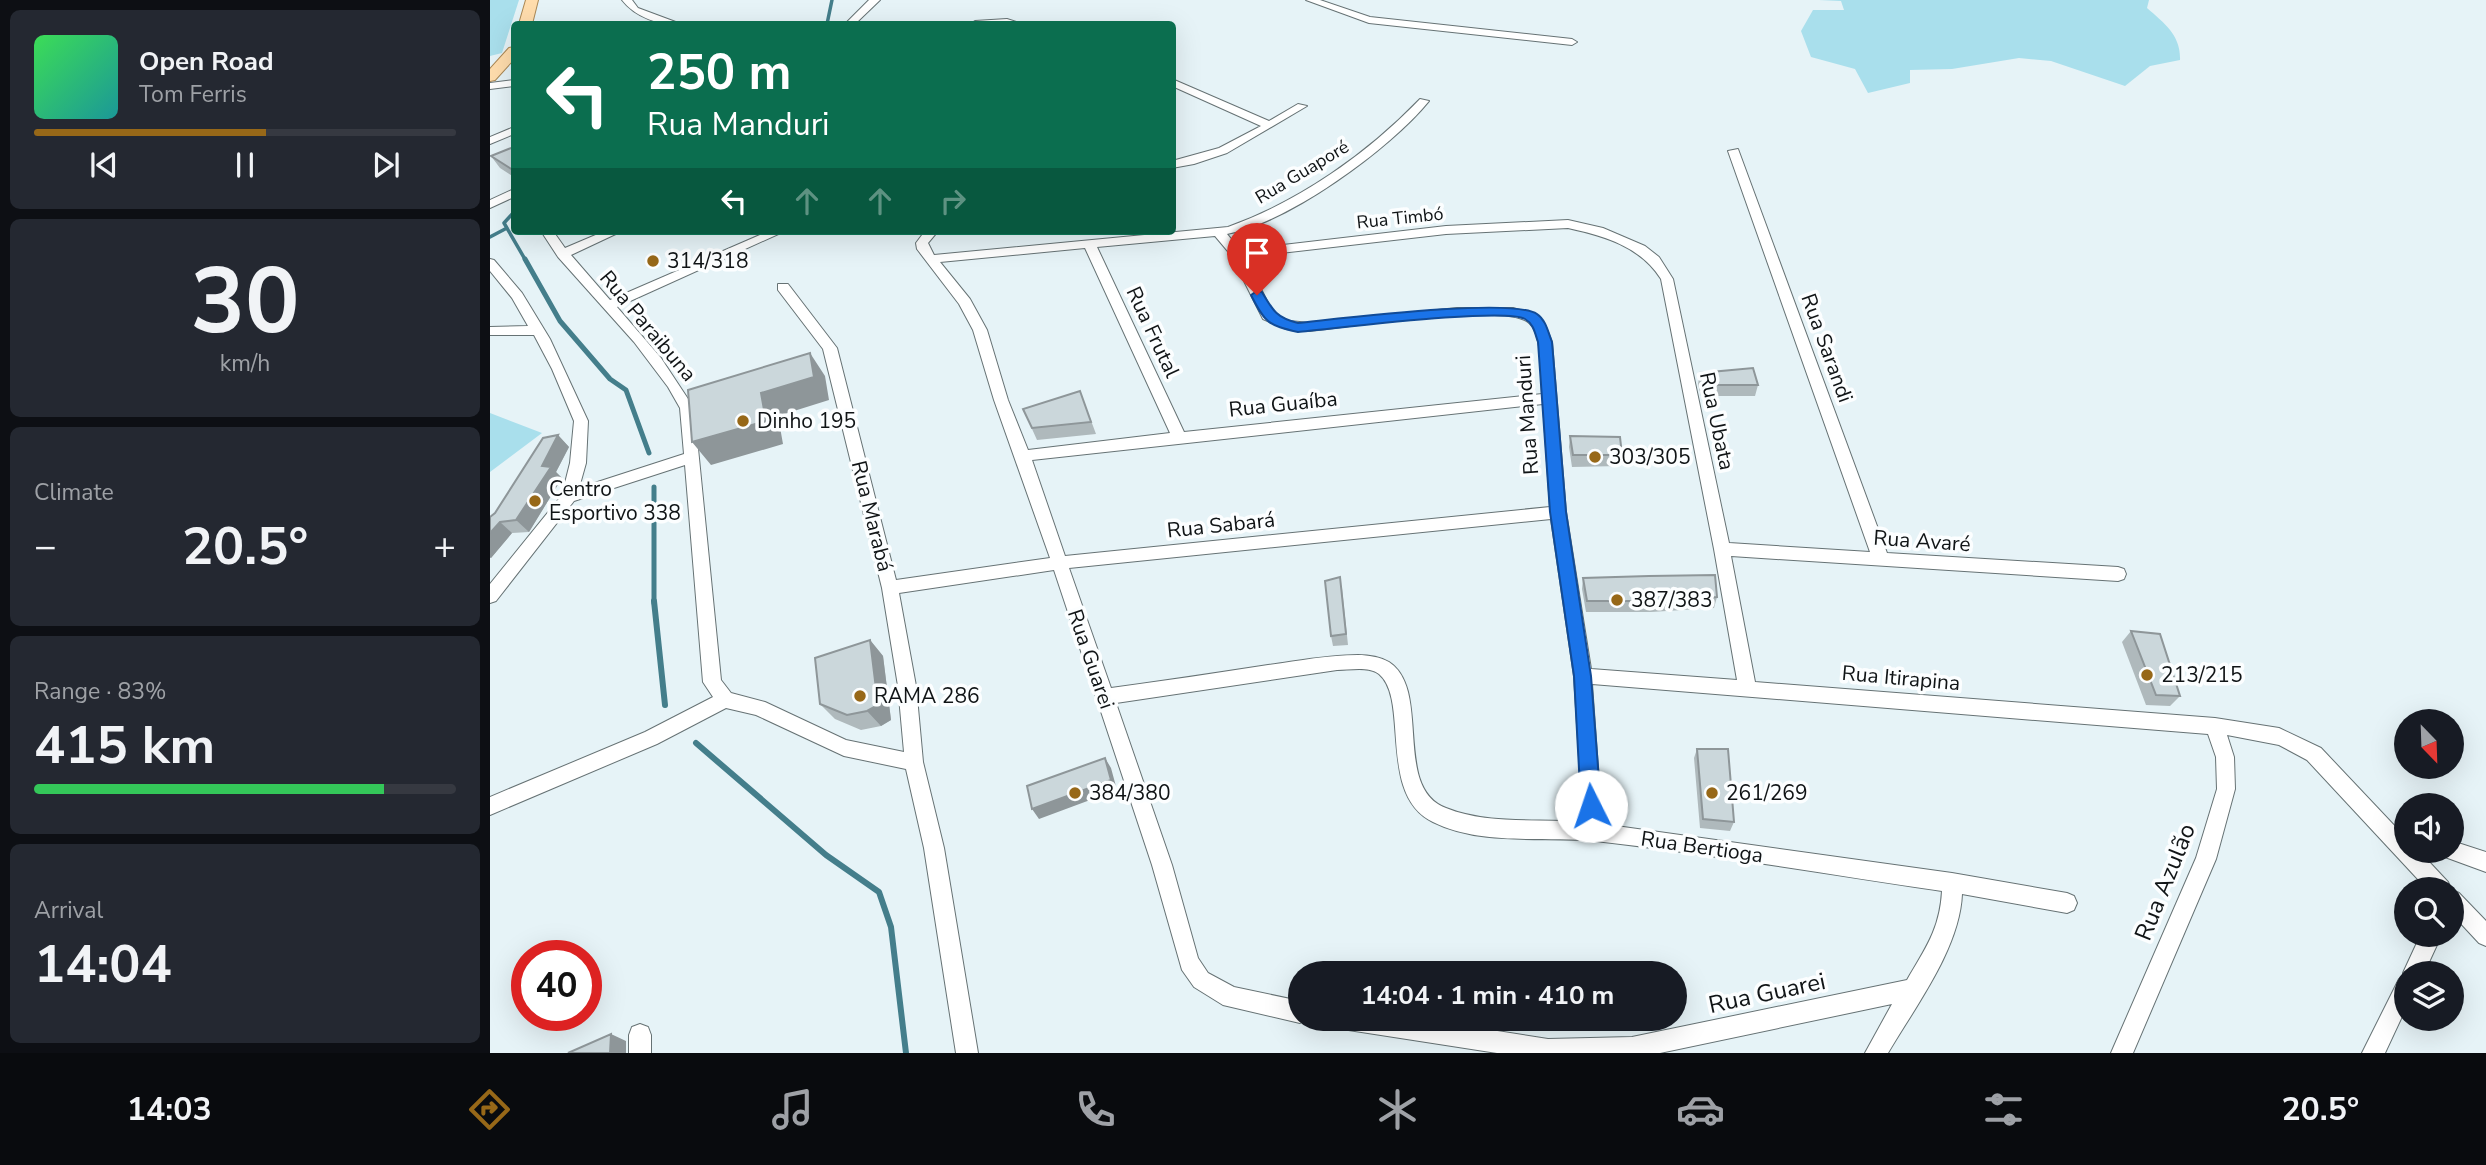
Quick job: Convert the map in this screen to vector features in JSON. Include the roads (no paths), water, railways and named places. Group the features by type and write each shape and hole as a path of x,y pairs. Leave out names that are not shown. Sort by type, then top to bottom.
{"main road":[{"path":"527,21 532,0"},
{"path":"490,77 510,57"}],"street":[{"path":"627,0 635,10 667,21"},
{"path":"853,21 875,0"},
{"path":"1311,0 1369,20 1572,41"},
{"path":"490,64 510,57"},
{"path":"490,86 511,83"},
{"path":"1176,84 1269,124"},
{"name":"Rua Guaporé","path":"927,254 1090,246 1206,233 1220,234 1250,224 1377,147 1423,101"},
{"path":"1176,164 1213,156 1302,106"},
{"path":"490,141 511,131"},
{"name":"Rua Sarandi","path":"1734,151 1881,559"},
{"path":"490,204 511,194"},
{"name":"Rua Timbó","path":"1237,254 1459,229 1568,224"},
{"name":"Rua Ubata","path":"1568,224 1620,239 1641,249 1663,269 1667,279 1722,549 1747,688"},
{"name":"Rua Manduri","path":"1220,234 1237,254 1268,316 1286,325 1310,327 1475,312 1516,311 1531,316 1539,325 1545,342 1558,512 1583,676 1593,832"},
{"name":"Rua Paraibuna","path":"550,235 579,276 608,306 680,395 687,408 692,457"},
{"path":"562,254 607,235"},
{"path":"608,306 770,235"},
{"path":"927,254 922,243 929,235"},
{"name":"Rua Frutal","path":"1090,246 1179,437"},
{"name":"Rua Guarei","path":"927,254 965,302 980,330 1001,400 1023,456 1162,865 1189,963 1201,980 1231,997 1288,1009"},
{"path":"490,263 517,296 537,330 559,369 581,421 578,463 569,496 490,596"},
{"name":"Rua Marabá","path":"783,287 830,348 890,588 907,686 914,762 936,859 967,1053"},
{"path":"490,331 537,330"},
{"name":"Rua Guaíba","path":"1023,456 1549,398"},
{"path":"569,496 692,457 712,682 724,700"},
{"name":"Rua Sabará","path":"890,588 1059,563 1558,512"},
{"name":"Rua Avaré","path":"1722,549 2118,574"},
{"name":"Rua Bertioga","path":"1103,697 1337,663 1376,666 1385,668 1395,680 1409,772 1419,798 1435,815 1513,828 1593,832 1952,883 2067,903"},
{"name":"Rua Itirapina","path":"1583,676 2215,726 2270,733 2296,741 2322,761 2430,877"},
{"path":"490,806 651,738 724,700 759,708 845,748 914,762"},
{"name":"Rua Azulão","path":"2122,1053 2206,859 2226,789 2225,757 2215,726"},
{"path":"2384,827 2394,831"},
{"path":"2464,854 2486,862"},
{"path":"1876,1053 1944,937 1951,911 1952,883"},
{"path":"2464,913 2486,936"},
{"name":"Rua Guarei","path":"1426,1031 1548,1050 1632,1048 1911,990"},
{"path":"2373,1053 2394,1010"}],"waterway":[{"path":"828,21 832,0"},
{"path":"507,228 504,223 511,215"},
{"path":"490,237 507,228"},
{"path":"507,228 526,261"},
{"path":"525,259 560,321 610,379 626,390 649,453"},
{"path":"654,487 654,601"},
{"path":"654,601 665,705"},
{"path":"696,743 826,855 879,892 891,927 906,1053"}],"place":[{"name":"314/318","path":"653,261"},
{"name":"Dinho 195","path":"743,421"},
{"name":"303/305","path":"1595,457"},
{"name":"Centro Esportivo 338","path":"535,501"},
{"name":"387/383","path":"1617,600"},
{"name":"213/215","path":"2147,675"},
{"name":"RAMA 286","path":"860,696"},
{"name":"384/380","path":"1075,793"},
{"name":"261/269","path":"1712,793"}]}
